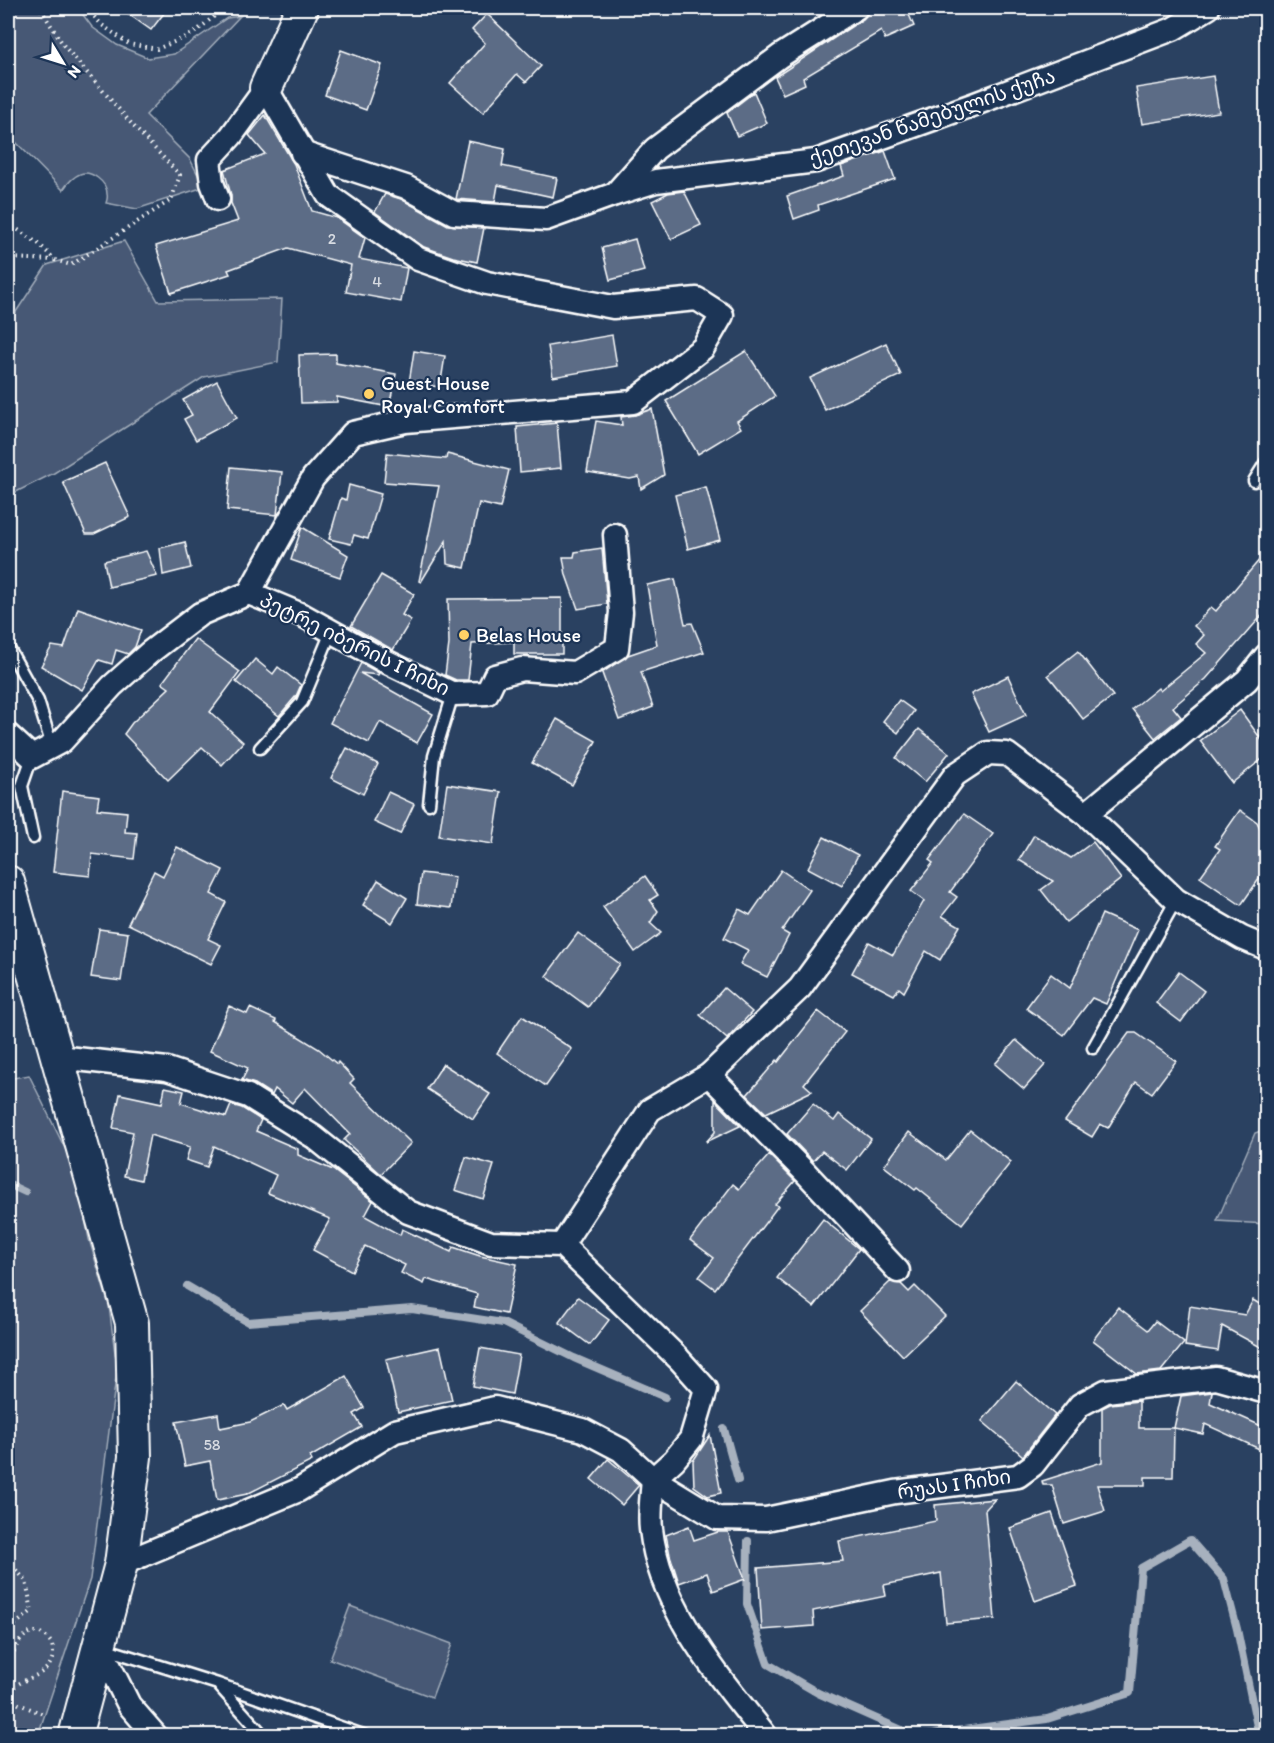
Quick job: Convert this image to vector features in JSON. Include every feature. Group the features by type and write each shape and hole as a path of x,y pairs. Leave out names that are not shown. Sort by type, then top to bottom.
{"main road":[{"path":"266,88 302,8"},
{"path":"8,882 132,1323 135,1457 121,1564 75,1736"}],"street":[{"path":"615,194 655,149 780,56 856,8"},
{"name":"ქეთევან წამებულის ქუჩა","path":"302,153 406,187 454,213 546,219 656,182 816,161 1173,29 1208,8"},
{"path":"8,735 42,752 62,741 112,686 149,653 200,614 249,593 313,478 353,433 405,421 633,402 703,348 722,315 697,299 613,307 487,283 418,259 328,195 266,88 231,136 209,160 212,183 218,200"},
{"name":"პეტრე იბერის I ჩიხი","path":"249,593 304,616 453,694 487,693 495,676 522,669 575,673 617,648 621,612 615,535"},
{"path":"1086,814 1247,680 1266,656"},
{"path":"562,1245 650,1110 709,1075 800,988 955,775 988,753 1007,754 1086,814 1176,900 1242,938 1266,948"},
{"path":"58,1057 166,1069 248,1096 314,1137 408,1212 491,1242 562,1245 679,1359 706,1389 691,1439 674,1460 653,1479 651,1529 664,1583 703,1655 765,1736"},
{"path":"709,1075 805,1172 898,1272"},
{"name":"რუას I ჩიხი","path":"121,1564 299,1490 395,1431 495,1408 583,1430 621,1450 653,1479 717,1518 766,1519 895,1492 1018,1476 1033,1465 1080,1405 1106,1391 1216,1378 1266,1392"},
{"path":"100,1647 129,1705 156,1736"}],"lane":[{"path":"441,8 444,10 447,8"},
{"path":"1254,481 1266,462"},
{"path":"260,748 302,702 331,632"},
{"path":"8,647 38,701 42,752 22,786 33,838"},
{"path":"429,804 434,756 453,694"},
{"path":"1093,1048 1176,900"},
{"path":"100,1647 218,1684 366,1736"},
{"path":"218,1684 264,1736"}],"path":[{"path":"8,262 10,258 55,260 71,265 171,200 180,175 137,130 64,46 40,8"},
{"path":"86,8 102,25 129,44 158,49 193,34 224,8"},
{"path":"8,223 39,244 55,260"},
{"path":"8,1561 26,1581 32,1611 8,1630"},
{"path":"14,1687 8,1678 8,1664 13,1648 22,1637 36,1631 44,1634 50,1640 53,1649 51,1659 43,1672 14,1687 8,1697 45,1715"},
{"path":"8,1643 13,1648"}],"shaded area":[{"path":"8,8 78,8 92,27 117,45 148,58 174,54 227,18 240,16 146,115 190,159 204,187 137,209 106,203 104,185 93,175 80,174 63,190 8,134"},
{"path":"124,241 158,301 282,299 278,362 204,377 54,473 8,496 8,324 47,265"},
{"path":"29,1075 75,1169 89,1239 109,1306 117,1369 90,1579 38,1735 8,1736 8,1079"},
{"path":"1266,1129 1266,1224 1217,1221 1255,1133"},
{"path":"350,1606 452,1644 432,1697 330,1659"}],"building":[{"path":"120,8 168,8 151,30"},
{"path":"875,8 906,8 914,26 885,39 881,31 803,78 805,84 783,94 775,77 863,19 869,11"},
{"path":"487,14 541,66 526,82 517,74 483,113 450,83 485,43 472,30"},
{"path":"341,50 382,65 366,110 325,95"},
{"path":"1213,76 1219,112 1142,124 1136,88"},
{"path":"754,92 767,123 737,136 727,113"},
{"path":"265,115 294,164 312,211 337,218 365,238 359,259 407,268 401,302 346,292 351,265 288,248 228,270 230,274 171,293 156,246 238,221 231,203 224,170 265,154 249,135"},
{"path":"468,141 505,149 502,166 557,178 553,197 498,185 495,202 456,199"},
{"path":"885,151 895,179 818,205 819,210 794,219 787,196 844,176 841,166"},
{"path":"684,191 701,225 671,239 652,201 668,193"},
{"path":"385,194 401,199 448,225 484,228 477,262 424,247 375,212"},
{"path":"635,239 644,271 610,280 602,248"},
{"path":"612,335 617,366 553,377 548,346"},
{"path":"886,343 901,375 825,410 810,378"},
{"path":"414,351 445,356 440,387 409,383"},
{"path":"746,351 775,396 737,421 741,428 698,454 666,401"},
{"path":"336,354 336,363 396,374 389,407 337,397 337,402 301,403 299,355"},
{"path":"217,381 237,418 196,440 184,419 192,415 183,400"},
{"path":"652,409 664,475 641,489 639,477 630,479 587,472 596,421 622,425 621,417"},
{"path":"557,423 561,468 520,472 517,427"},
{"path":"387,453 446,459 447,454 509,470 500,508 479,503 465,568 447,564 446,541 421,582 419,581 439,486 384,482"},
{"path":"105,463 130,517 94,534 86,534 63,482"},
{"path":"231,467 282,472 277,515 227,510"},
{"path":"349,485 381,494 368,539 354,535 351,544 329,539 341,498 346,500"},
{"path":"706,487 720,540 688,549 675,495"},
{"path":"302,527 348,555 340,577 291,560"},
{"path":"185,542 191,568 163,575 160,548"},
{"path":"602,548 607,604 578,609 566,575 563,557 574,557 575,552"},
{"path":"146,551 157,576 109,587 104,561"},
{"path":"1266,552 1266,611 1206,679 1173,707 1181,717 1155,738 1132,709 1158,688 1160,691 1206,653 1196,644 1204,635 1194,626 1211,607 1216,611"},
{"path":"381,575 414,594 402,615 411,620 393,650 351,626"},
{"path":"675,579 685,624 692,623 704,652 641,672 653,707 619,720 602,673 628,655 657,645 647,585"},
{"path":"562,598 562,654 514,654 514,642 472,644 468,680 456,680 445,675 449,644 448,599"},
{"path":"78,608 141,630 135,647 128,654 116,650 112,664 99,660 82,690 41,666 52,646 64,648"},
{"path":"195,639 240,672 210,712 243,742 222,765 202,747 168,780 124,734 132,723 169,688 162,683"},
{"path":"1078,651 1113,696 1083,719 1048,675"},
{"path":"255,659 273,674 278,667 301,685 296,696 279,716 236,682"},
{"path":"361,663 379,673 378,675 360,673 433,714 417,743 380,722 369,743 330,723"},
{"path":"1008,676 1026,715 989,732 971,694"},
{"path":"899,700 914,711 898,733 883,721"},
{"path":"1240,710 1266,746 1266,756 1232,783 1200,741"},
{"path":"557,719 596,741 572,785 532,763"},
{"path":"919,729 949,753 925,782 896,758"},
{"path":"347,748 378,764 363,794 331,778"},
{"path":"447,784 501,792 493,844 439,836"},
{"path":"62,791 99,796 97,809 127,812 125,832 137,833 134,859 92,854 90,876 53,872"},
{"path":"388,792 414,804 400,834 374,822"},
{"path":"1240,810 1257,822 1266,840 1266,869 1241,905 1200,877 1220,849 1215,846"},
{"path":"964,814 993,834 950,892 957,897 942,916 960,926 940,960 926,951 904,992 899,988 894,995 852,973 869,942 893,955 924,901 911,891 933,863 929,860"},
{"path":"1034,835 1071,858 1093,842 1121,879 1066,922 1041,890 1053,881 1019,860"},
{"path":"824,837 858,855 842,886 808,868"},
{"path":"177,847 223,870 211,894 226,902 208,939 221,945 211,964 128,924 154,871 163,876"},
{"path":"781,870 810,890 782,931 789,935 767,977 740,964 748,950 724,938 739,909 750,915"},
{"path":"421,873 455,877 451,908 417,904"},
{"path":"645,876 658,895 650,900 658,911 650,923 661,933 635,952 603,907"},
{"path":"378,880 407,898 392,923 363,905"},
{"path":"1102,914 1138,930 1106,1004 1092,998 1064,1035 1026,1008 1051,974 1070,988"},
{"path":"99,929 128,933 121,981 91,977"},
{"path":"578,933 620,964 588,1007 546,976"},
{"path":"1179,972 1204,991 1181,1022 1156,1003"},
{"path":"724,988 752,1012 727,1039 700,1015"},
{"path":"229,1006 247,1014 250,1008 276,1020 275,1022 319,1049 337,1064 338,1062 354,1079 350,1083 411,1143 381,1174 344,1140 350,1134 305,1088 292,1103 275,1089 272,1095 255,1084 242,1080 248,1068 210,1051"},
{"path":"818,1011 845,1032 804,1084 812,1091 766,1113 747,1095 777,1060 778,1062"},
{"path":"522,1016 572,1049 546,1086 497,1053"},
{"path":"1129,1033 1136,1033 1176,1061 1152,1093 1136,1082 1108,1128 1100,1124 1092,1137 1065,1121"},
{"path":"1016,1040 1045,1065 1024,1089 995,1064"},
{"path":"443,1064 490,1094 473,1119 427,1089"},
{"path":"165,1087 184,1091 181,1103 226,1117 231,1105 242,1108 261,1120 256,1131 298,1149 298,1155 333,1170 373,1201 365,1216 400,1235 402,1229 451,1252 453,1247 517,1264 506,1314 474,1307 477,1294 426,1279 424,1284 401,1273 405,1265 365,1246 352,1271 313,1250 330,1219 268,1193 276,1175 214,1146 207,1167 186,1160 190,1147 150,1135 141,1180 124,1176 133,1132 113,1128 120,1094 162,1103"},
{"path":"715,1100 740,1126 706,1142 715,1132"},
{"path":"813,1104 834,1121 839,1114 871,1139 847,1170 822,1151 813,1161 787,1134"},
{"path":"970,1130 1011,1162 962,1224 917,1188 915,1190 884,1166 909,1132 946,1160"},
{"path":"769,1155 795,1181 775,1204 778,1206 715,1289 699,1277 714,1258 690,1240 733,1184 739,1189"},
{"path":"466,1157 494,1165 483,1199 455,1190"},
{"path":"823,1219 859,1249 814,1307 777,1278"},
{"path":"890,1282 901,1284 909,1292 915,1286 945,1316 903,1356 860,1311"},
{"path":"578,1297 609,1320 590,1345 559,1322"},
{"path":"1253,1300 1266,1308 1266,1350 1222,1326 1218,1351 1185,1346 1190,1306 1245,1315"},
{"path":"1118,1307 1148,1330 1155,1321 1184,1343 1161,1371 1137,1374 1093,1340"},
{"path":"440,1347 452,1400 398,1412 386,1359"},
{"path":"480,1348 519,1355 512,1394 473,1386"},
{"path":"346,1376 364,1408 354,1414 362,1427 310,1457 312,1461 247,1494 217,1500 210,1461 185,1466 176,1422 218,1414 220,1428 250,1422 284,1405 287,1410"},
{"path":"1016,1381 1055,1415 1023,1456 982,1421"},
{"path":"1212,1392 1210,1403 1266,1428 1266,1452 1205,1424 1203,1434 1174,1428 1181,1396"},
{"path":"1139,1401 1139,1428 1174,1428 1173,1477 1145,1477 1145,1485 1097,1485 1105,1511 1064,1524 1052,1485 1043,1485 1042,1481 1102,1462 1102,1408 1110,1404"},
{"path":"710,1435 721,1493 708,1496 694,1486 693,1461"},
{"path":"608,1459 639,1485 622,1505 591,1479"},
{"path":"995,1499 985,1510 995,1619 946,1623 941,1573 884,1585 886,1596 813,1611 814,1626 762,1630 758,1568 843,1561 839,1541 936,1521 935,1505"},
{"path":"1052,1513 1077,1586 1035,1601 1010,1528"},
{"path":"689,1526 694,1540 718,1532 728,1532 745,1579 713,1591 707,1573 679,1583 666,1535"}],"waterway":[{"path":"8,1184 25,1192"},
{"path":"187,1286 248,1322 412,1309 503,1323 574,1358 665,1397"},
{"path":"724,1429 738,1480"},
{"path":"918,1736 1047,1719 1130,1693 1141,1568 1190,1540 1224,1579 1237,1629 1259,1736"},
{"path":"748,1541 747,1604 768,1664 818,1693 915,1736"}],"place":[{"name":"Guest House Royal Comfort","path":"369,394"},
{"name":"Belas House","path":"464,635"}]}
